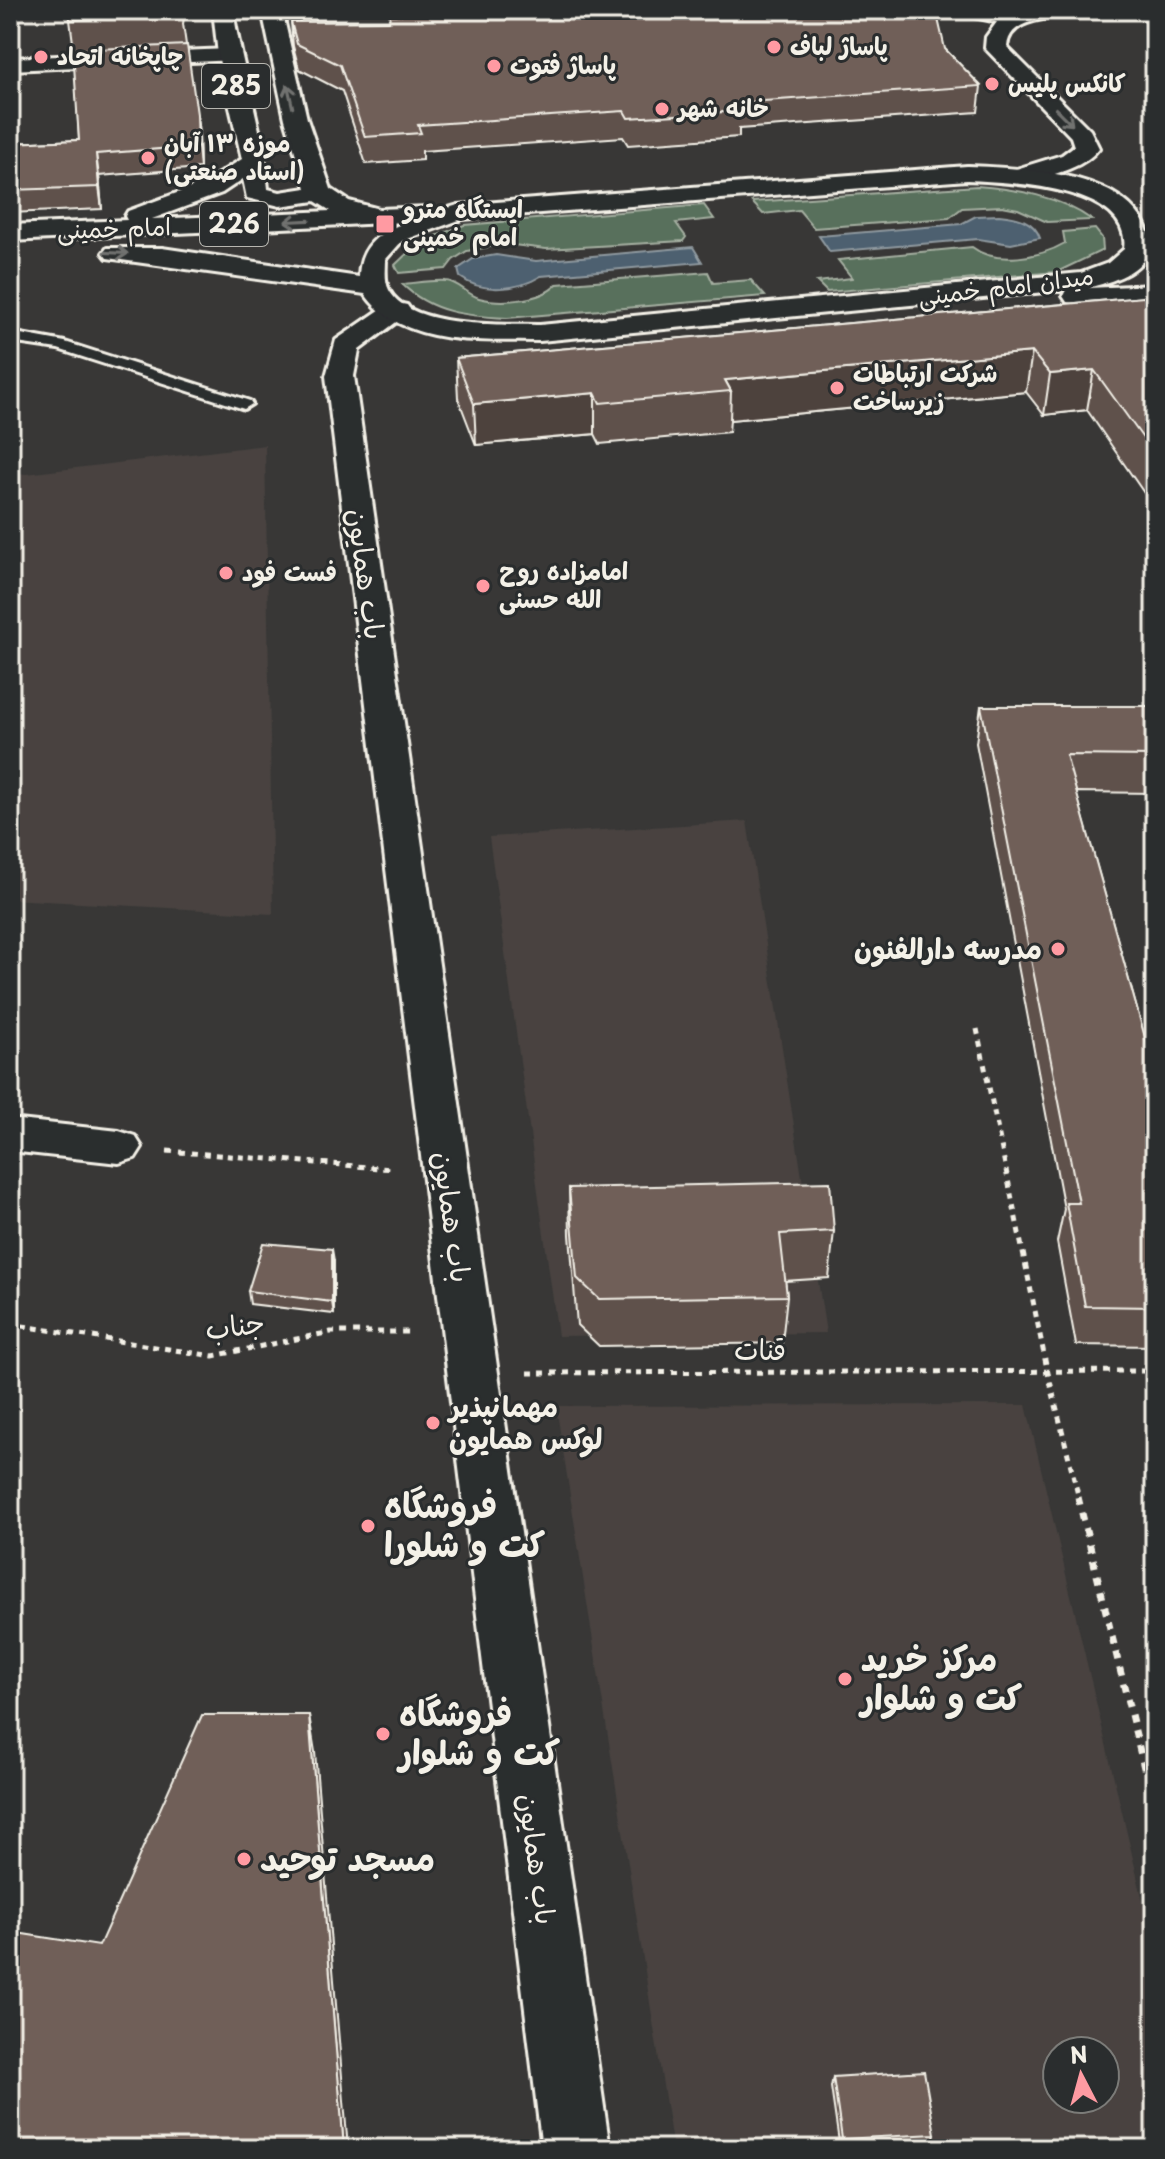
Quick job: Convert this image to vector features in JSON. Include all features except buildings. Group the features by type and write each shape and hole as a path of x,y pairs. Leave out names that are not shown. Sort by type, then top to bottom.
{"main road":[{"name":"285","path":"223,10 229,55 254,162"},
{"name":"285","path":"272,10 305,155 320,193"},
{"path":"968,10 991,16 1035,16"},
{"path":"1022,175 1070,160 1087,148 1082,135 996,48 995,40 1000,28 1011,22 1062,10"},
{"path":"10,64 280,53"},
{"path":"254,162 256,193 266,198 320,193 342,207 404,215"},
{"path":"86,230 154,211 213,188 254,162"},
{"path":"373,287 373,258 393,236 458,212 877,178 967,173 1022,175 1053,181 1155,224"},
{"name":"میدان امام خمینی","path":"373,287 384,303 413,321 458,330 540,333 1082,281 1117,268 1132,257 1139,246 1136,230 1120,207"},
{"name":"امام خمینی","path":"10,233 458,212"},
{"name":"226","path":"10,256 94,252 162,256 373,287"},
{"path":"978,292 1078,296 1155,293"},
{"name":"باب همایون","path":"397,311 346,346 340,376 576,2149"},
{"path":"10,1135 119,1147"}],"lane":[{"path":"10,337 60,345 244,404"}],"path":[{"path":"977,1029 1047,1369 1145,1772"},
{"path":"119,1147 446,1173"},
{"name":"جناب","path":"10,1324 213,1356 331,1332 470,1353"},
{"name":"قنات","path":"470,1353 1155,1371"}],"shaded area":[{"path":"265,445 273,914 10,899 10,472 26,474"},
{"path":"747,821 826,1333 558,1336 489,837"},
{"name":"مرکز خرید کت و شلوار","path":"1026,1405 1155,1952 1155,2149 673,2149 556,1406"}],"green space":[{"path":"977,186 1051,199 1092,220 1047,222 1018,209 1002,206 962,208 949,218 814,228 799,210 763,214 752,202"},
{"path":"704,205 714,219 676,223 686,237 683,241 546,249 505,244 467,251 446,269 399,273 395,265 418,243 464,225"},
{"path":"1095,229 1102,238 1103,250 1057,272 827,292 817,282 852,278 838,260 972,247 993,256 1018,257 1044,252 1065,243 1063,232"},
{"path":"708,272 713,283 751,280 765,296 507,318 464,314 437,307 402,284 450,282 479,298 509,301 542,294 557,284"}],"water":[{"path":"999,215 1029,223 1040,238 1011,244 978,239 830,252 819,236 961,224 976,216"},
{"path":"693,247 702,262 541,276 512,287 479,286 460,277 458,269 473,259 496,255 536,261"}],"place":[{"name":"پاساژ لباف","path":"774,47"},
{"name":"چاپخانه اتحاد","path":"41,57"},
{"name":"پاساژ فتوت","path":"494,66"},
{"name":"کانکس پلیس","path":"992,84"},
{"name":"خانه شهر","path":"662,109"},
{"name":"موزه ۱۳ آبان (استاد صنعتی)","path":"148,158"},
{"name":"ایستگاه مترو امام خمینی","path":"385,224"},
{"name":"شرکت ارتباطات زیرساخت","path":"837,388"},
{"name":"فست فود","path":"226,573"},
{"name":"امامزاده روح الله حسنی","path":"483,586"},
{"name":"مدرسه دارالفنون","path":"1058,949"},
{"name":"مهمانپذیر لوکس همایون","path":"433,1423"},
{"name":"فروشگاه کت و شلورا","path":"368,1526"},
{"name":"مرکز خرید کت و شلوار","path":"845,1679"},
{"name":"فروشگاه کت و شلوار","path":"383,1734"},
{"name":"مسجد توحید","path":"244,1859"}]}
